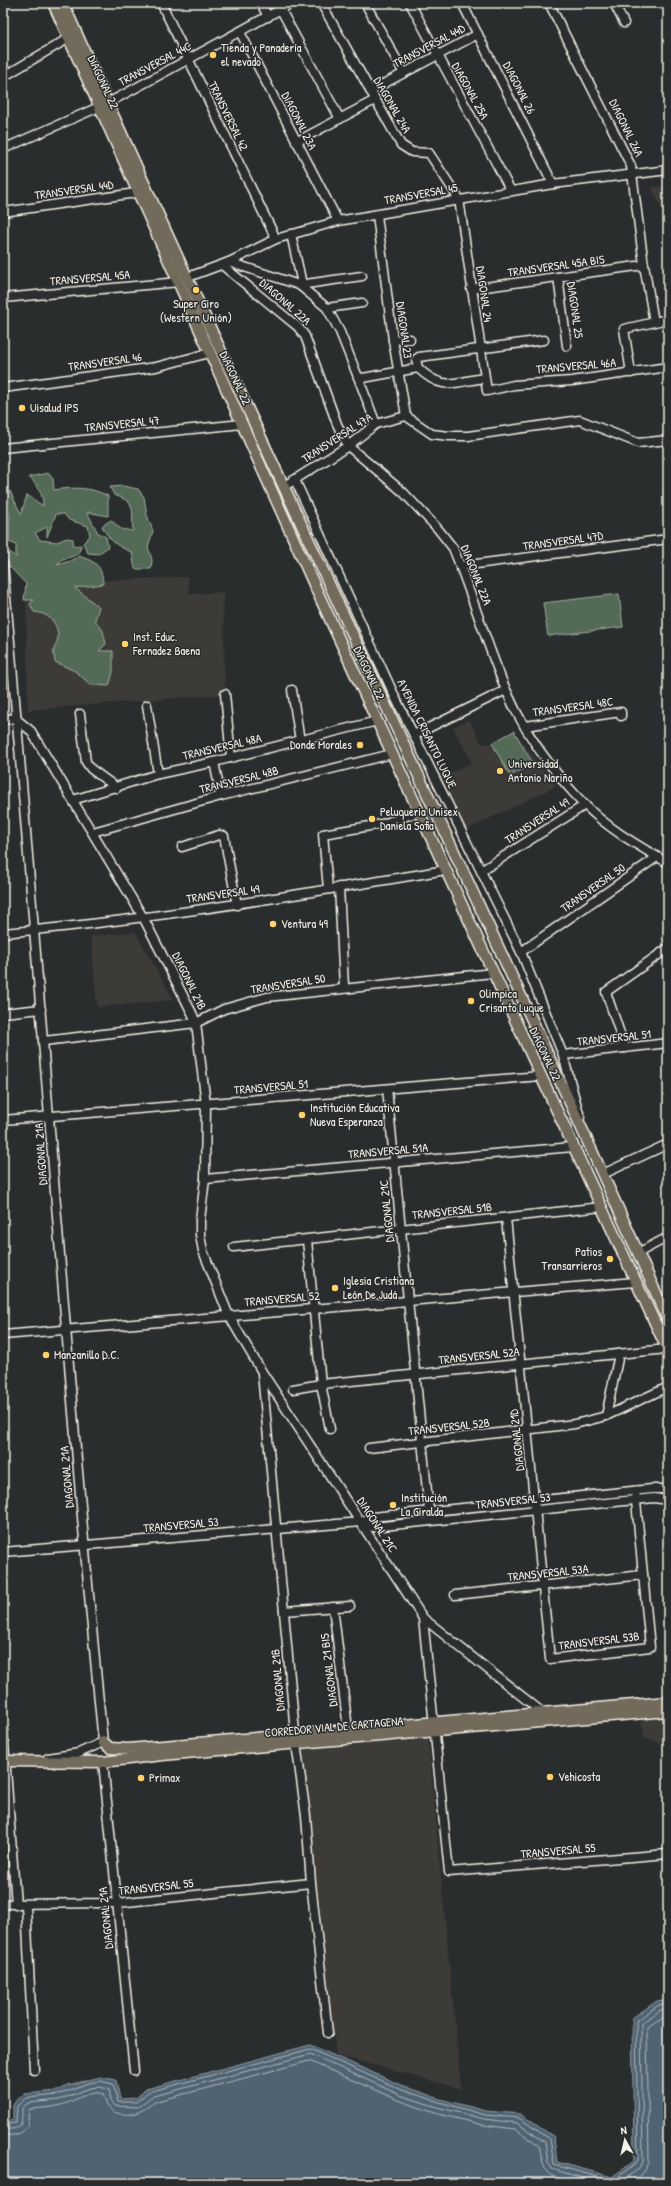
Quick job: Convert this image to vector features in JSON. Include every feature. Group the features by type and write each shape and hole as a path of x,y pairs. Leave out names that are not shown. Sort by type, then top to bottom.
{"main road":[{"name":"DIAGONAL 22","path":"52,3 104,104"},
{"name":"DIAGONAL 22","path":"63,3 209,353 392,754 602,1207 635,1282 668,1350"},
{"name":"DIAGONAL 22","path":"143,192 188,277 283,487 585,1133 638,1254 667,1314"},
{"name":"CORREDOR VIAL DE CARTAGENA","path":"5,1764 24,1762 103,1762 296,1739 348,1729 433,1727 543,1713 668,1702"},
{"name":"CORREDOR VIAL DE CARTAGENA","path":"104,1742 110,1748 119,1749 296,1739 433,1727 668,1711"}],"street":[{"name":"TRANSVERSAL 42","path":"161,3 276,239"},
{"path":"261,3 268,17"},
{"name":"TRANSVERSAL 44C","path":"3,149 104,104 188,61 292,3"},
{"name":"DIAGONAL 24A","path":"321,3 401,145 412,152 429,153 459,199"},
{"path":"365,3 404,73"},
{"name":"DIAGONAL 25A","path":"410,3 437,56 511,191"},
{"name":"DIAGONAL 26","path":"462,3 553,184"},
{"name":"DIAGONAL 26A","path":"550,3 627,157 633,174 644,266 654,322"},
{"path":"614,3 624,23"},
{"path":"281,10 340,119"},
{"name":"DIAGONAL 23A","path":"240,32 338,221"},
{"name":"TRANSVERSAL 44D","path":"370,91 478,34"},
{"path":"3,77 69,38"},
{"path":"296,142 375,100"},
{"name":"TRANSVERSAL 45","path":"188,277 226,264 276,239 338,221 553,184 668,170"},
{"name":"TRANSVERSAL 44D","path":"3,212 143,192"},
{"name":"DIAGONAL 24","path":"459,199 479,348 487,391"},
{"name":"DIAGONAL 23","path":"377,215 393,340 406,416"},
{"path":"291,234 301,284 327,308 340,332 376,424"},
{"path":"226,264 301,284 362,276"},
{"name":"DIAGONAL 22A","path":"226,264 286,316 305,336 337,424 348,446 403,492 453,548 461,566 506,690 525,726 552,768 585,805 615,830 668,863"},
{"name":"TRANSVERSAL 45A BIS","path":"471,289 644,266"},
{"name":"DIAGONAL 25","path":"558,278 568,346"},
{"name":"TRANSVERSAL 45A","path":"3,298 179,282"},
{"path":"327,308 362,303"},
{"path":"631,373 624,329 668,319"},
{"path":"393,340 410,339"},
{"path":"484,378 443,384 429,379 418,368 416,357 544,340"},
{"name":"TRANSVERSAL 46","path":"3,388 156,367 209,353"},
{"name":"TRANSVERSAL 46A","path":"487,391 536,382 572,381 668,367"},
{"path":"358,376 363,378 418,368"},
{"path":"406,416 432,434 468,436 580,420 638,443 668,440"},
{"name":"TRANSVERSAL 47A","path":"283,487 348,446 376,424 406,416"},
{"name":"TRANSVERSAL 47","path":"3,448 242,424"},
{"name":"AVENIDA CRISANTO LUQUE","path":"295,480 414,735 521,952 563,1055 585,1133"},
{"name":"TRANSVERSAL 47D","path":"461,566 668,539"},
{"name":"DIAGONAL 21A","path":"3,564 5,605 44,1041 66,1330 104,1742"},
{"path":"292,690 300,741"},
{"path":"414,735 506,690"},
{"path":"225,694 231,758"},
{"path":"147,705 158,774"},
{"name":"TRANSVERSAL 48C","path":"525,726 621,712 621,716"},
{"path":"80,714 86,762 91,769 117,788"},
{"path":"3,720 16,718"},
{"name":"DIAGONAL 21B","path":"16,718 31,731 144,917 196,1023 206,1104 205,1179 200,1220 203,1251 229,1316"},
{"name":"TRANSVERSAL 48A","path":"73,800 117,788 158,774 231,758 377,721"},
{"name":"TRANSVERSAL 48B","path":"93,832 222,796 392,754"},
{"path":"214,762 222,796"},
{"name":"TRANSVERSAL 49","path":"481,871 585,805"},
{"path":"328,889 323,834 382,824 419,812"},
{"path":"182,847 219,835 224,836 237,905"},
{"name":"TRANSVERSAL 50","path":"521,952 657,857"},
{"name":"TRANSVERSAL 49","path":"3,933 237,905 446,870"},
{"path":"339,887 344,987"},
{"path":"625,1048 606,992 668,948"},
{"name":"TRANSVERSAL 50","path":"44,1041 196,1023 224,1010 267,997 344,987 493,972"},
{"path":"3,1013 41,1009"},
{"name":"TRANSVERSAL 51","path":"563,1055 668,1044"},
{"name":"TRANSVERSAL 51","path":"3,1120 541,1076"},
{"name":"DIAGONAL 21C","path":"387,1089 408,1301 424,1442 430,1521"},
{"path":"603,1174 668,1144"},
{"name":"TRANSVERSAL 51A","path":"205,1179 573,1146"},
{"name":"TRANSVERSAL 51B","path":"234,1247 602,1207"},
{"name":"DIAGONAL 21D","path":"506,1218 522,1364 550,1660"},
{"path":"638,1254 668,1237"},
{"path":"307,1240 321,1384 330,1428"},
{"name":"TRANSVERSAL 52","path":"3,1335 635,1282"},
{"name":"DIAGONAL 21C","path":"229,1316 262,1372 423,1618 543,1713"},
{"name":"TRANSVERSAL 52A","path":"293,1389 321,1384 668,1350"},
{"path":"606,1416 619,1354"},
{"name":"DIAGONAL 21B","path":"262,1372 296,1739 306,1816 311,1883 328,2033"},
{"name":"TRANSVERSAL 52B","path":"369,1448 528,1431 575,1424 606,1416 668,1387"},
{"name":"TRANSVERSAL 53","path":"3,1552 361,1522 372,1517 652,1489 668,1489"},
{"path":"635,1491 643,1575"},
{"name":"TRANSVERSAL 53","path":"361,1522 373,1527 654,1498 668,1500"},
{"name":"TRANSVERSAL 53A","path":"455,1596 643,1575"},
{"name":"TRANSVERSAL 53B","path":"550,1660 650,1647 643,1575"},
{"path":"284,1611 350,1606"},
{"name":"DIAGONAL 21 BIS","path":"333,1607 348,1729"},
{"path":"423,1618 433,1727"},
{"name":"TRANSVERSAL 55","path":"433,1727 449,1872 668,1854"},
{"path":"3,1729 16,1905"},
{"path":"24,1762 79,1753 104,1742"},
{"name":"DIAGONAL 21A","path":"103,1762 134,2071"},
{"name":"TRANSVERSAL 55","path":"3,1904 26,1905 117,1903 311,1883"},
{"path":"26,1905 34,2070"}],"shaded area":[{"path":"668,185 668,221 652,188"},
{"name":"Inst. Educ. Fernadez Baena","path":"188,577 189,594 223,592 225,694 28,710 26,584"},
{"name":"Universidad Antonio Nariño","path":"469,720 482,744 492,743 514,731 556,786 462,832 437,779 472,763 453,727"},
{"path":"135,932 174,1000 97,1007 91,936"},
{"path":"668,1717 668,1746 644,1737 641,1719"},
{"path":"428,1738 461,2089 336,2055 301,1750"}],"green space":[{"path":"48,473 53,479 54,490 82,488 108,496 108,516 87,512 98,533 106,537 108,547 98,554 88,553 83,543 90,536 88,526 69,520 64,514 56,514 47,537 47,527 35,533 40,540 57,542 67,538 73,539 73,546 81,545 77,554 72,557 62,559 57,565 70,561 79,556 94,562 101,572 103,584 75,588 99,607 95,620 103,631 106,644 99,651 113,651 113,672 109,686 91,685 75,671 55,662 54,649 58,639 56,626 47,616 34,612 30,604 34,600 24,600 26,584 6,563 5,557 10,552 16,557 16,545 9,542 10,514 5,509 5,496 10,491 21,514 27,495 43,506 42,497 39,490 29,477"},
{"path":"123,486 138,489 144,497 147,515 153,531 148,547 152,560 151,569 135,569 132,552 122,548 114,542 102,526 111,520 121,529 133,531 132,508 130,504 122,498 114,495 110,487"},
{"path":"619,594 623,627 548,636 543,603"},
{"path":"514,731 533,764 510,776 492,743"}],"water":[{"path":"668,1999 668,2183 3,2183 3,2121 13,2120 13,2105 18,2098 25,2094 57,2091 68,2085 101,2077 116,2080 120,2099 136,2098 146,2089 310,2045 403,2086 440,2099 486,2111 520,2114 554,2137 557,2162 612,2177 634,2161 632,2018 657,2001"}],"place":[{"name":"Tienda y Panadería el nevado","path":"213,55"},
{"name":"Super Giro (Western Unión)","path":"196,290"},
{"name":"Uisalud IPS","path":"22,408"},
{"name":"Inst. Educ. Fernadez Baena","path":"125,644"},
{"name":"Donde Morales","path":"360,745"},
{"name":"Universidad Antonio Nariño","path":"500,771"},
{"name":"Peluqueria Unisex Daniela Sofia","path":"372,819"},
{"name":"Ventura 49","path":"273,924"},
{"name":"Olimpica Crisanto Luque","path":"471,1001"},
{"name":"Institución Educativa Nueva Esperanza","path":"302,1115"},
{"name":"Patios Transarrieros","path":"610,1259"},
{"name":"Iglesia Cristiana León De Judá","path":"335,1288"},
{"name":"Manzanillo D.C.","path":"46,1355"},
{"name":"Institución La Giralda","path":"393,1505"},
{"name":"Vehicosta","path":"550,1777"},
{"name":"Primax","path":"141,1778"}]}
